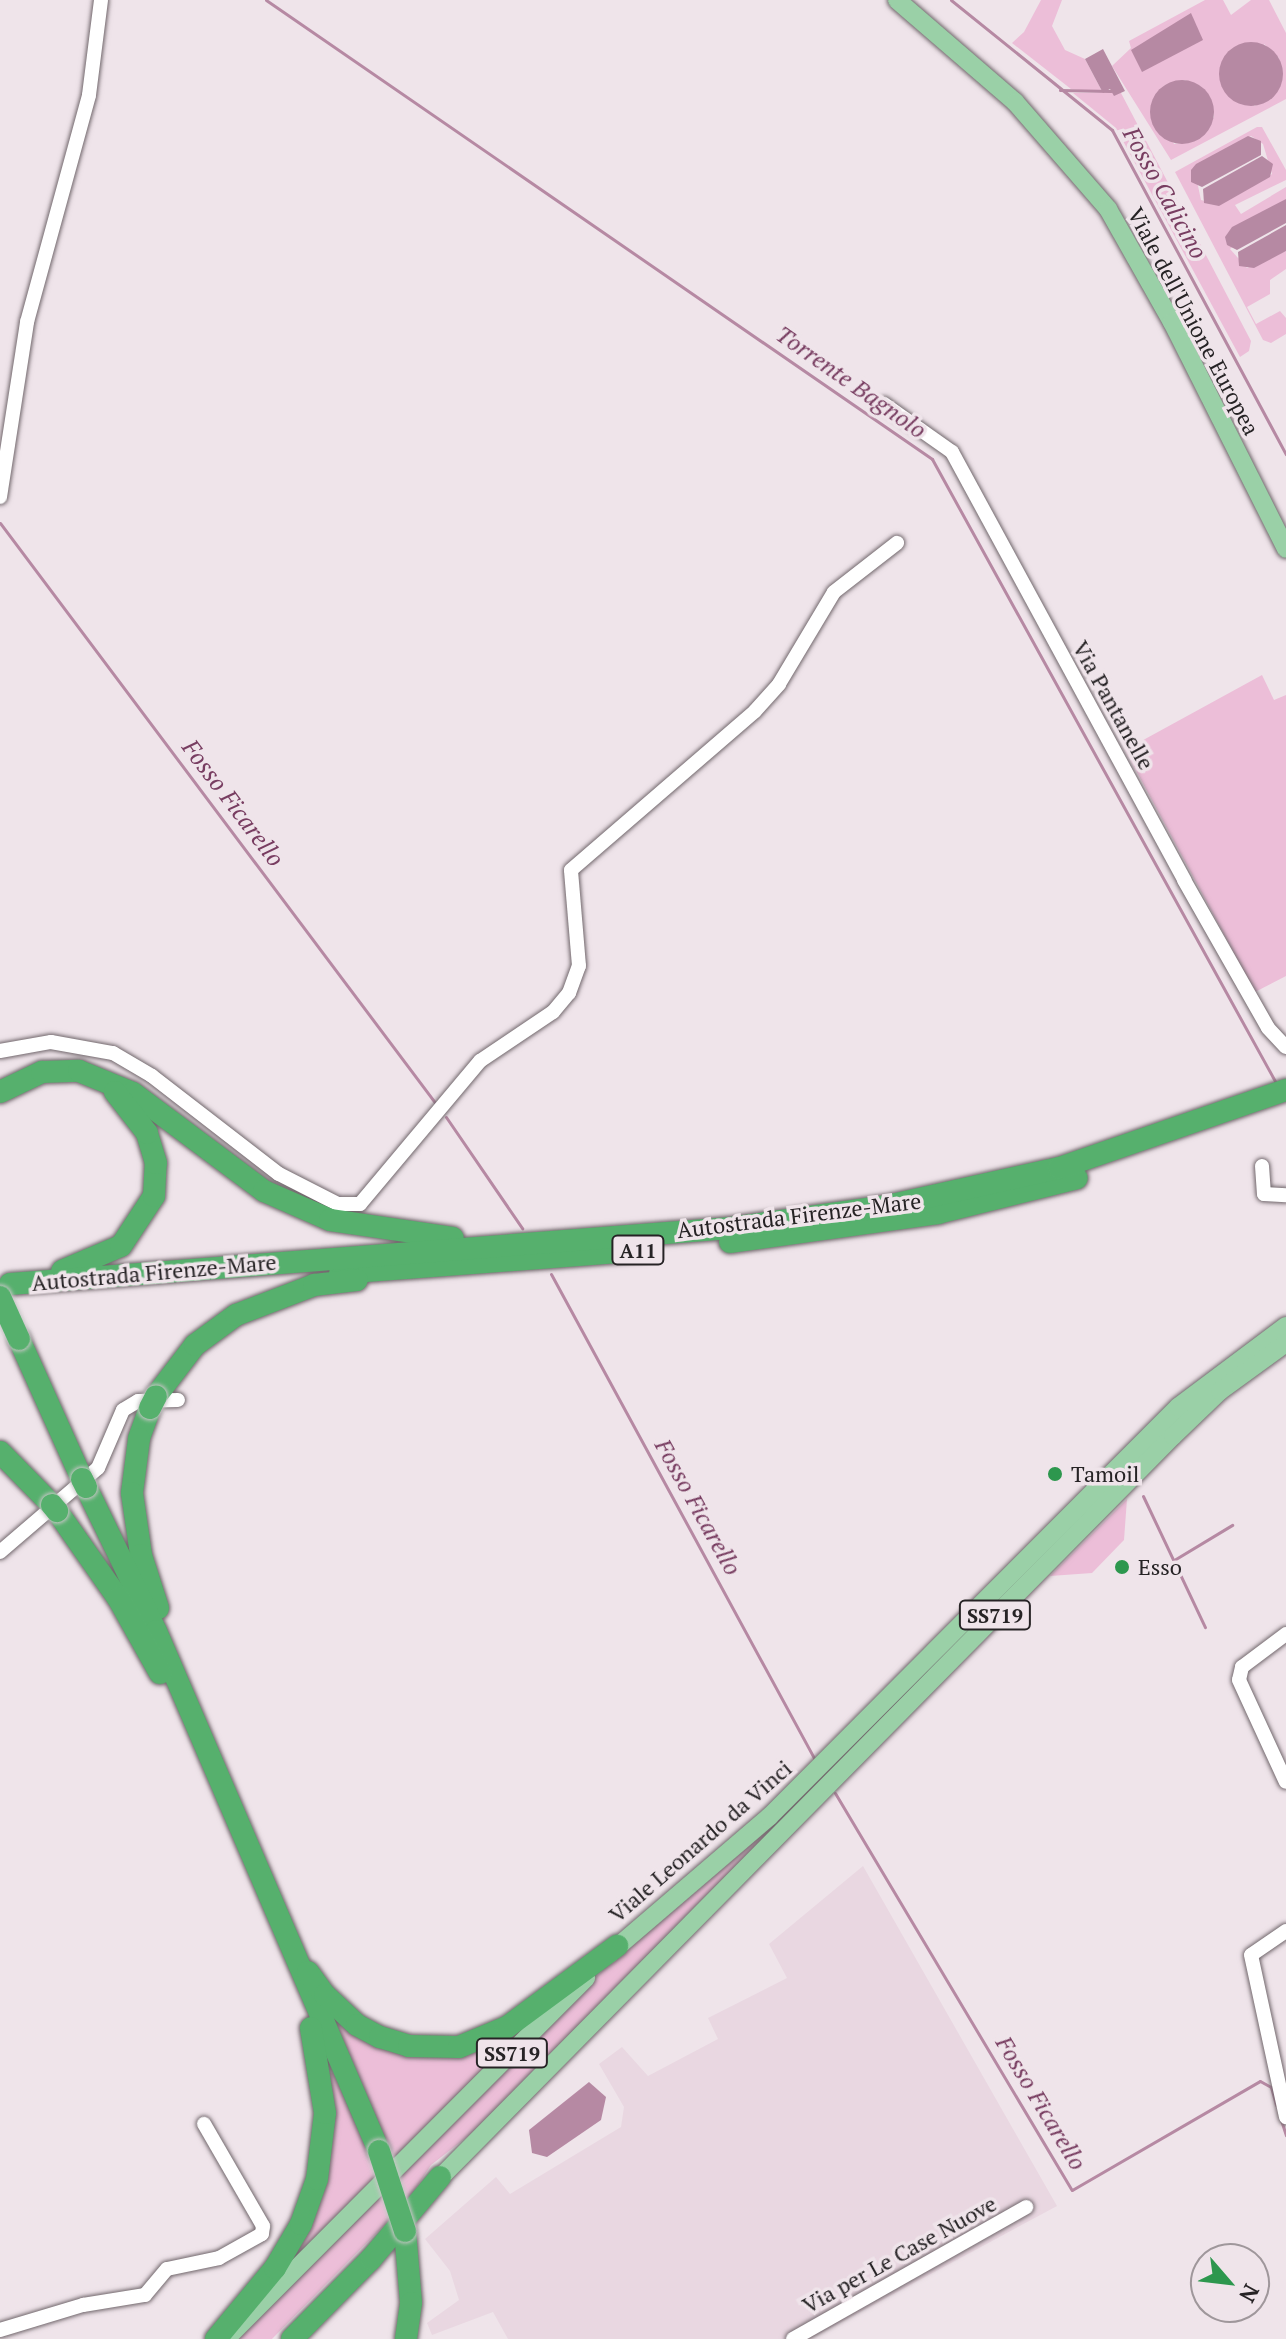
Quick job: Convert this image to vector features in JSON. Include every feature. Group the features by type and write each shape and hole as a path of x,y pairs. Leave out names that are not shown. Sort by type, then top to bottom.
{"highway":[{"path":"0,1092 42,1072 79,1071 133,1093 264,1191 330,1220 418,1236 543,1234 567,1240"},
{"path":"79,1071 117,1093 138,1117 156,1163 154,1196 141,1222 104,1256 8,1288 19,1339 156,1631 189,1717 379,2151 405,2231 411,2295 406,2339"},
{"name":"Autostrada Firenze-Mare","path":"8,1288 444,1266 766,1240 938,1213 1075,1179 1244,1114 1286,1090"},
{"name":"Autostrada Firenze-Mare","path":"8,1288 731,1228 950,1195 1286,1105"},
{"path":"189,1717 132,1509 135,1459 161,1401 195,1345 251,1307 314,1285 416,1275 444,1266"},
{"path":"0,1452 54,1508 110,1586 189,1717"},
{"path":"281,1931 325,1995 357,2025 394,2041 431,2048 459,2047 507,2027 617,1946"},
{"path":"216,2339 260,2291 301,2224 321,2157 325,2113 318,2052 281,1931"},
{"path":"292,2339 371,2259 440,2177"}],"main road":[{"name":"Viale dell'Unione Europea","path":"897,0 1015,102 1108,209 1172,322 1286,549"},
{"name":"Viale Leonardo da Vinci","path":"227,2339 617,1946 769,1817 1178,1407 1286,1326"},
{"name":"Viale Leonardo da Vinci","path":"279,2339 1173,1436 1220,1391 1286,1343"}],"street":[{"path":"0,497 27,322 89,95 101,0"},
{"name":"Via Pantanelle","path":"884,404 952,452 1184,880 1268,1028 1286,1047"},
{"path":"0,1051 51,1042 113,1053 152,1076 279,1174 338,1204 360,1204 480,1061 553,1012 569,993 579,944 571,870 768,698 834,592 897,543"},
{"path":"1262,1166 1264,1194 1276,1198 1286,1195"},
{"path":"0,1552 98,1468 123,1410 138,1401 161,1401"},
{"path":"1286,1634 1242,1667 1239,1680 1286,1782"},
{"path":"1286,1931 1251,1955 1286,2117"},
{"path":"0,2330 83,2305 145,2295 167,2269 219,2258 262,2234 263,2226 204,2124"},
{"name":"Via per Le Case Nuove","path":"793,2339 1026,2207"}],"shaded area":[{"path":"1041,0 1062,0 1052,26 1065,50 1085,59 1103,93 1071,89 1012,43 1024,32"},
{"path":"1205,0 1223,0 1231,15 1251,0 1269,0 1286,33 1286,99 1171,160 1112,66 1131,48 1129,41","holes":["1264,44 1279,58 1273,97 1254,106","1185,80 1210,97 1214,117 1195,141 1174,144 1152,101 1165,85"]},
{"path":"1191,13 1203,40 1142,72 1131,50"},
{"path":"1251,42 1269,48 1277,56 1283,74 1277,92 1269,100 1251,106 1233,100 1225,92 1219,74 1225,56 1233,48"},
{"path":"1103,49 1125,91 1114,96 1110,89 1103,93 1085,59"},
{"path":"1182,80 1200,86 1208,94 1214,112 1208,130 1200,138 1182,144 1164,138 1156,130 1150,112 1156,94 1164,86"},
{"path":"1073,93 1121,93 1251,341 1249,351 1240,357 1116,128"},
{"path":"1262,127 1286,170 1286,180 1235,205 1241,214 1286,187 1286,199 1230,249 1247,268 1286,251 1286,269 1270,280 1270,294 1247,307 1256,324 1280,311 1286,318 1286,334 1271,343 1263,340 1175,172","holes":["1251,136 1263,144 1272,174 1219,205 1201,200 1194,167"]},
{"path":"1248,136 1261,141 1261,155 1202,187 1191,182 1191,170 1196,164"},
{"path":"1262,156 1273,164 1270,177 1219,206 1204,203 1203,189"},
{"path":"1286,199 1286,223 1237,250 1227,245 1225,237 1232,227"},
{"path":"1286,225 1286,251 1254,268 1239,266 1238,252"},
{"path":"1262,675 1274,700 1286,695 1286,976 1255,992 1125,750"},
{"path":"1160,1440 490,2119 431,2165 407,2202 272,2339 236,2339 641,1932 905,1691"},
{"path":"1127,1499 1124,1540 1092,1573 1050,1576"},
{"path":"863,1866 1057,2206 810,2339 508,2339 493,2312 432,2335 427,2323 459,2300 450,2271 425,2239 496,2177 510,2194 621,2127 624,2107 599,2064 622,2047 648,2076 718,2039 708,2018 787,1978 769,1944"},
{"path":"332,2016 367,2041 510,2034 514,2040 279,2278 298,2242 324,2072 333,2073 370,2152"},
{"path":"589,2082 606,2097 601,2120 547,2157 532,2153 529,2130"}],"waterway":[{"name":"Torrente Bagnolo","path":"266,0 932,459 1276,1083"},
{"name":"Fosso Calicino","path":"951,0 1112,130 1286,454"},
{"path":"1060,90 1111,91"},
{"name":"Fosso Ficarello","path":"0,523 436,1104"},
{"name":"Fosso Ficarello","path":"446,1117 522,1228"},
{"name":"Fosso Ficarello","path":"551,1274 814,1758"},
{"path":"1143,1496 1205,1627"},
{"path":"1174,1560 1232,1525"},
{"name":"Fosso Ficarello","path":"835,1793 1072,2190 1260,2081 1271,2087 1276,2105"},
{"name":"Fosso Ficarello","path":"1281,2120 1286,2135"}],"place":[{"name":"Tamoil","path":"1055,1474"},
{"name":"Esso","path":"1122,1567"}]}
